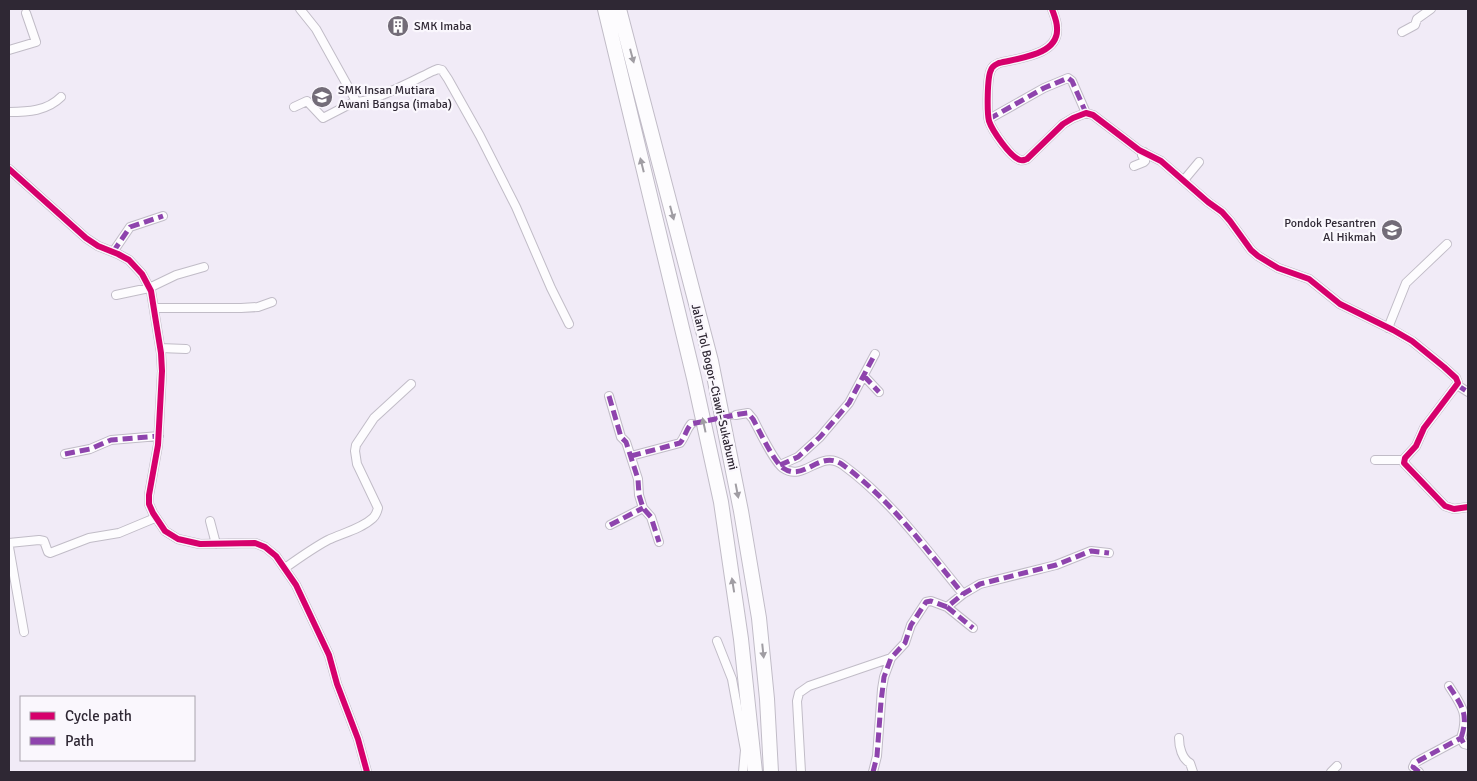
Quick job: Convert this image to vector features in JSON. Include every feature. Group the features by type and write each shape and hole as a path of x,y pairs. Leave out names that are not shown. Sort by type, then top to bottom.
{"highway":[{"name":"Jalan Tol Bogor–Ciawi–Sukabumi","path":"605,9 694,378 721,502 742,639 755,772"},
{"name":"Jalan Tol Bogor–Ciawi–Sukabumi","path":"619,9 711,362 738,493 759,618 767,699 770,772"}],"street":[{"path":"300,9 319,35 356,101"},
{"path":"1052,9 1057,32 1048,47 1037,54 999,63 991,69 989,78 989,119 994,132 1005,147 1017,159 1024,160 1031,156 1063,124 1086,113"},
{"path":"1402,32 1415,25 1417,19 1432,9"},
{"path":"9,50 36,42 26,13"},
{"path":"294,107 307,101 323,118 356,101 372,99 432,71 442,70 480,136 516,207 551,288 569,324"},
{"path":"989,119 1044,88 1070,78 1086,113 1097,118 1144,152 1161,161 1184,180 1226,215 1251,250 1278,268 1309,279 1340,304 1412,341 1433,356 1456,378 1458,385 1468,392"},
{"path":"9,112 35,111 54,103 61,97"},
{"path":"1134,166 1145,161 1142,155 1144,152"},
{"path":"1184,180 1199,162"},
{"path":"9,169 80,234 98,246 126,258 142,274 149,288 154,308 162,371 157,460 149,500 150,508 165,531 178,539 216,544 259,544 272,552 285,568 303,599 331,660 337,684 358,739 367,772"},
{"path":"113,252 130,227 163,216"},
{"path":"1388,328 1406,283 1447,244"},
{"path":"116,295 149,288 176,275 204,267"},
{"path":"154,308 241,308 258,307 272,302"},
{"path":"160,348 186,349"},
{"path":"780,465 798,457 820,437 849,403 875,354"},
{"path":"864,376 879,392"},
{"path":"285,568 307,552 368,522 377,513 378,508 357,464 356,445 374,418 411,384"},
{"path":"1458,385 1424,428 1416,446 1404,463 1442,504 1454,509 1468,507"},
{"path":"608,396 621,437 626,442 631,456 638,479 639,496 643,508 651,517 659,542"},
{"path":"736,415 748,414 753,419 775,460 783,468 792,472 803,471 823,460 834,460 841,463 870,486 896,513 963,594"},
{"path":"631,456 680,443 684,438 686,429 691,424"},
{"path":"65,454 90,449 111,440 159,436"},
{"path":"1375,460 1405,460"},
{"path":"610,525 643,508"},
{"path":"9,543 44,541 50,553 89,538 119,534 155,518"},
{"path":"210,521 216,544"},
{"path":"9,547 24,632"},
{"path":"947,607 963,594 980,584 1056,565 1091,551 1109,553"},
{"path":"873,772 877,756 884,677 891,658 905,642 911,625 926,602 931,601 947,607 973,628"},
{"path":"716,641 732,679 744,750 743,772"},
{"path":"801,772 796,700 799,693 815,684 891,658"},
{"path":"1419,772 1413,767 1417,762 1461,738 1465,726 1465,716 1449,686"},
{"path":"1179,738 1182,753 1194,772"},
{"path":"1461,738 1464,744 1468,745"},
{"path":"1331,772 1338,766"}],"tunnel":[{"path":"691,424 736,415"}],"marked path":[{"path":"989,119 1044,88 1068,78 1072,81 1086,113"},
{"path":"113,252 130,227 163,216"},
{"path":"780,465 798,457 820,437 849,403 875,354"},
{"path":"864,376 879,392"},
{"path":"1457,385 1468,392"},
{"path":"609,396 621,437 626,442 638,479 639,495 643,508 651,517 659,542"},
{"path":"631,456 680,443 691,424 748,413 771,453 783,468 798,471 819,462 835,461 860,479 892,509 963,594"},
{"path":"65,454 90,449 111,440 159,436"},
{"path":"610,525 643,508"},
{"path":"873,772 877,756 884,677 891,658 905,643 911,625 926,602 931,601 947,607 963,594 980,584 1056,565 1091,551 1109,553"},
{"path":"947,607 973,628"},
{"path":"1449,686 1463,710 1464,723 1461,738"},
{"path":"1419,772 1413,767 1420,760 1461,738 1464,744 1468,745"}],"cycle path":[{"path":"1052,9 1057,28 1056,37 1052,44 1036,54 999,63 991,69 988,95 989,121 997,137 1011,154 1020,160 1027,159 1063,124 1086,113 1093,115 1139,150 1161,161 1222,212 1251,250 1258,256 1278,268 1309,279 1340,304 1412,341 1444,367 1456,378 1458,383 1424,428 1416,446 1405,458 1404,463 1445,506 1454,509 1468,507"},
{"path":"9,169 86,238 98,246 129,260 142,274 151,291 162,371 158,445 149,495 149,504 153,513 165,531 178,539 200,544 255,543 265,547 276,556 296,585 329,655 337,684 358,739 367,772"}],"place":[{"name":"SMK Imaba","path":"398,26"},
{"name":"SMK Insan Mutiara Awani Bangsa (imaba)","path":"322,97"},
{"name":"Pondok Pesantren Al Hikmah","path":"1392,230"}]}
